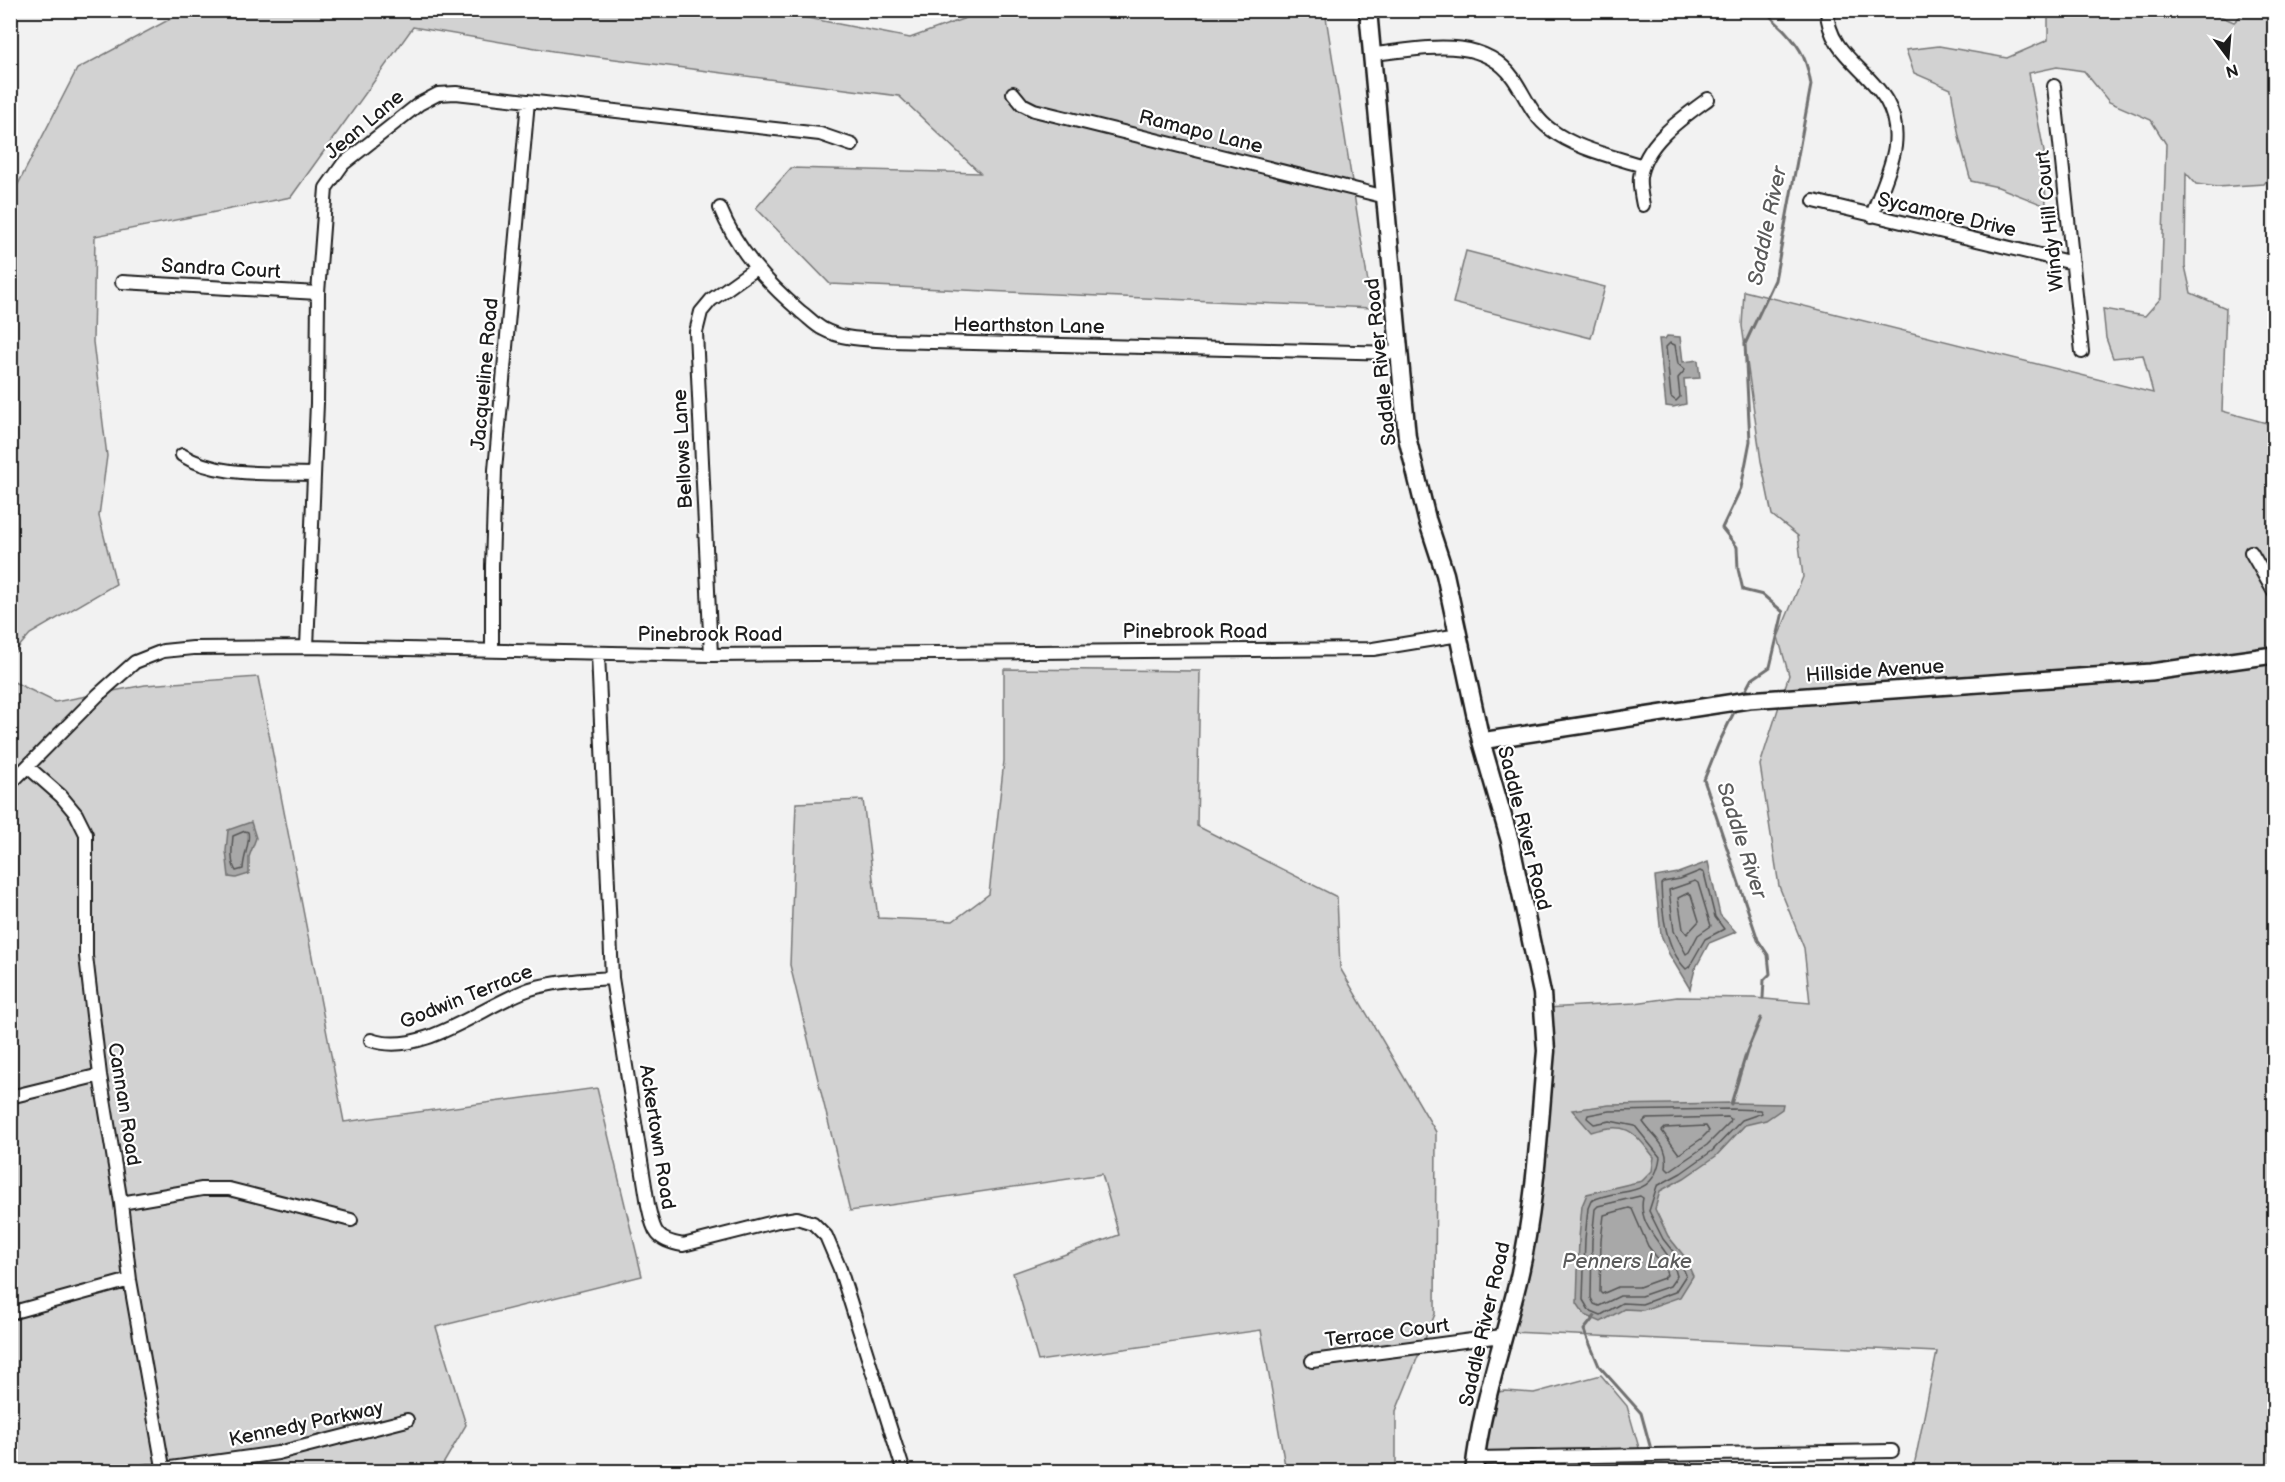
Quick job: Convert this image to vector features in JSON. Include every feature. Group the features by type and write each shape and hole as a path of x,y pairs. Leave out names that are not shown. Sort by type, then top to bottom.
{"main road":[{"name":"Saddle River Road","path":"1368,10 1407,437 1427,519 1445,574 1481,741 1510,841 1542,993 1546,1051 1530,1215 1519,1276 1486,1400 1475,1465"}],"street":[{"path":"1827,10 1834,41 1876,84 1885,96 1894,121 1895,146 1892,159 1872,216"},
{"path":"1372,54 1461,48 1484,54 1507,70 1537,119 1548,129 1578,145 1643,166"},
{"name":"Windy Hill Court","path":"2054,86 2082,352"},
{"name":"Jean Lane","path":"307,647 317,403 318,292 326,188 343,164 419,104 438,94 456,93 820,134 852,145"},
{"name":"Ramapo Lane","path":"1013,93 1022,104 1034,110 1386,196"},
{"path":"1643,205 1640,189 1643,166 1662,137 1708,99"},
{"name":"Jacqueline Road","path":"492,651 495,470 528,101"},
{"name":"Sycamore Drive","path":"1814,201 2073,263"},
{"name":"Hearthston Lane","path":"720,208 729,231 756,268 791,303 821,328 841,336 890,341 1398,353"},
{"name":"Bellows Lane","path":"711,655 696,332 701,312 711,300 756,268"},
{"name":"Sandra Court","path":"122,282 318,292"},
{"path":"182,455 193,462 216,470 313,474"},
{"path":"2252,552 2274,592"},
{"name":"Pinebrook Road","path":"10,784 98,695 135,662 163,651 193,648 307,647 711,655 1373,649 1459,635"},
{"name":"Ackertown Road","path":"598,653 612,978 653,1228 659,1238 683,1245 778,1221 797,1218 813,1223 826,1236 840,1269 904,1472"},
{"name":"Hillside Avenue","path":"1481,741 1748,700 2151,672 2274,655"},
{"name":"Cannan Road","path":"28,767 61,796 76,814 86,834 86,956 100,1075 121,1203 130,1280 163,1467"},
{"name":"Godwin Terrace","path":"371,1040 384,1044 406,1044 467,1021 518,994 543,985 612,978"},
{"path":"10,1097 100,1075"},
{"path":"121,1203 202,1189 230,1189 351,1220"},
{"path":"10,1313 130,1280"},
{"name":"Terrace Court","path":"1312,1361 1502,1336"},
{"name":"Kennedy Parkway","path":"142,1472 163,1467 278,1453 407,1420"},
{"path":"1475,1465 1892,1451"}],"shaded area":[{"path":"767,10 910,38 985,11 1325,11 1372,308 830,284 756,208 791,168 980,173 899,96 553,51 413,27 291,197 95,236 93,342 107,456 99,516 116,584 30,634 11,656 11,198 77,69 185,11"},
{"path":"2048,11 2214,11 2215,14 2234,22 2246,11 2274,11 2272,99 2274,172 2264,184 2217,187 2196,184 2186,173 2185,266 2191,293 2226,308 2222,411 2274,425 2274,1471 1913,1471 1937,1352 1510,1332 1546,1008 1635,1003 1677,997 1754,998 1810,1003 1804,948 1779,886 1760,765 1789,675 1778,637 1803,577 1798,536 1772,515 1761,461 1742,326 1744,291 2153,393 2143,355 2113,358 2106,338 2103,309 2145,316 2161,298 2166,144 2151,120 2109,102 2084,71 2057,67 2029,73 2044,152 2046,206 1998,187 1971,181 1959,137 1951,89 1914,73 1906,50 1939,46 2007,58 2048,40"},
{"path":"1466,251 1605,287 1591,338 1453,303"},
{"path":"1004,669 1200,671 1197,826 1337,897 1340,968 1436,1132 1435,1314 1396,1411 1396,1471 1286,1471 1261,1330 1038,1361 1013,1273 1119,1235 1102,1174 850,1211 790,965 796,803 863,800 878,918 953,921 989,894 1004,761"},
{"path":"258,677 344,1122 597,1088 642,1276 436,1327 466,1425 439,1471 11,1471 10,680 55,702 145,685"},
{"path":"1601,1375 1627,1406 1644,1465 1639,1472 1474,1472 1487,1393 1506,1391 1534,1393"}],"water":[{"path":"1667,336 1680,337 1683,362 1698,360 1700,378 1684,379 1686,404 1673,407 1666,406 1659,339 1665,339"},
{"path":"251,822 256,838 249,857 249,874 236,878 229,877 226,851 228,830"},
{"path":"1708,862 1720,915 1736,932 1709,943 1695,969 1690,989 1669,954 1661,935 1655,877 1678,873"},
{"name":"Penners Lake","path":"1783,1104 1782,1109 1766,1120 1745,1125 1716,1156 1660,1191 1655,1209 1668,1236 1684,1256 1693,1276 1680,1297 1643,1310 1624,1309 1601,1322 1585,1315 1577,1303 1579,1238 1582,1206 1587,1194 1642,1181 1652,1171 1654,1157 1634,1135 1621,1128 1591,1132 1572,1110 1609,1105"}],"waterway":[{"name":"Saddle River","path":"1743,695 1751,680 1770,667 1783,612 1763,595 1743,590 1738,569 1737,547 1722,528 1741,488 1750,441 1745,344 1775,280 1811,85 1806,63 1800,51 1767,10"},
{"name":"Saddle River","path":"1737,706 1704,780 1758,940 1768,955 1770,974 1764,980 1763,998"},
{"name":"Saddle River","path":"1731,1104 1747,1051 1761,1018"},
{"name":"Saddle River","path":"1595,1316 1584,1330 1599,1366 1641,1413 1652,1453"},
{"name":"Saddle River","path":"1640,1472 1650,1459"}]}
